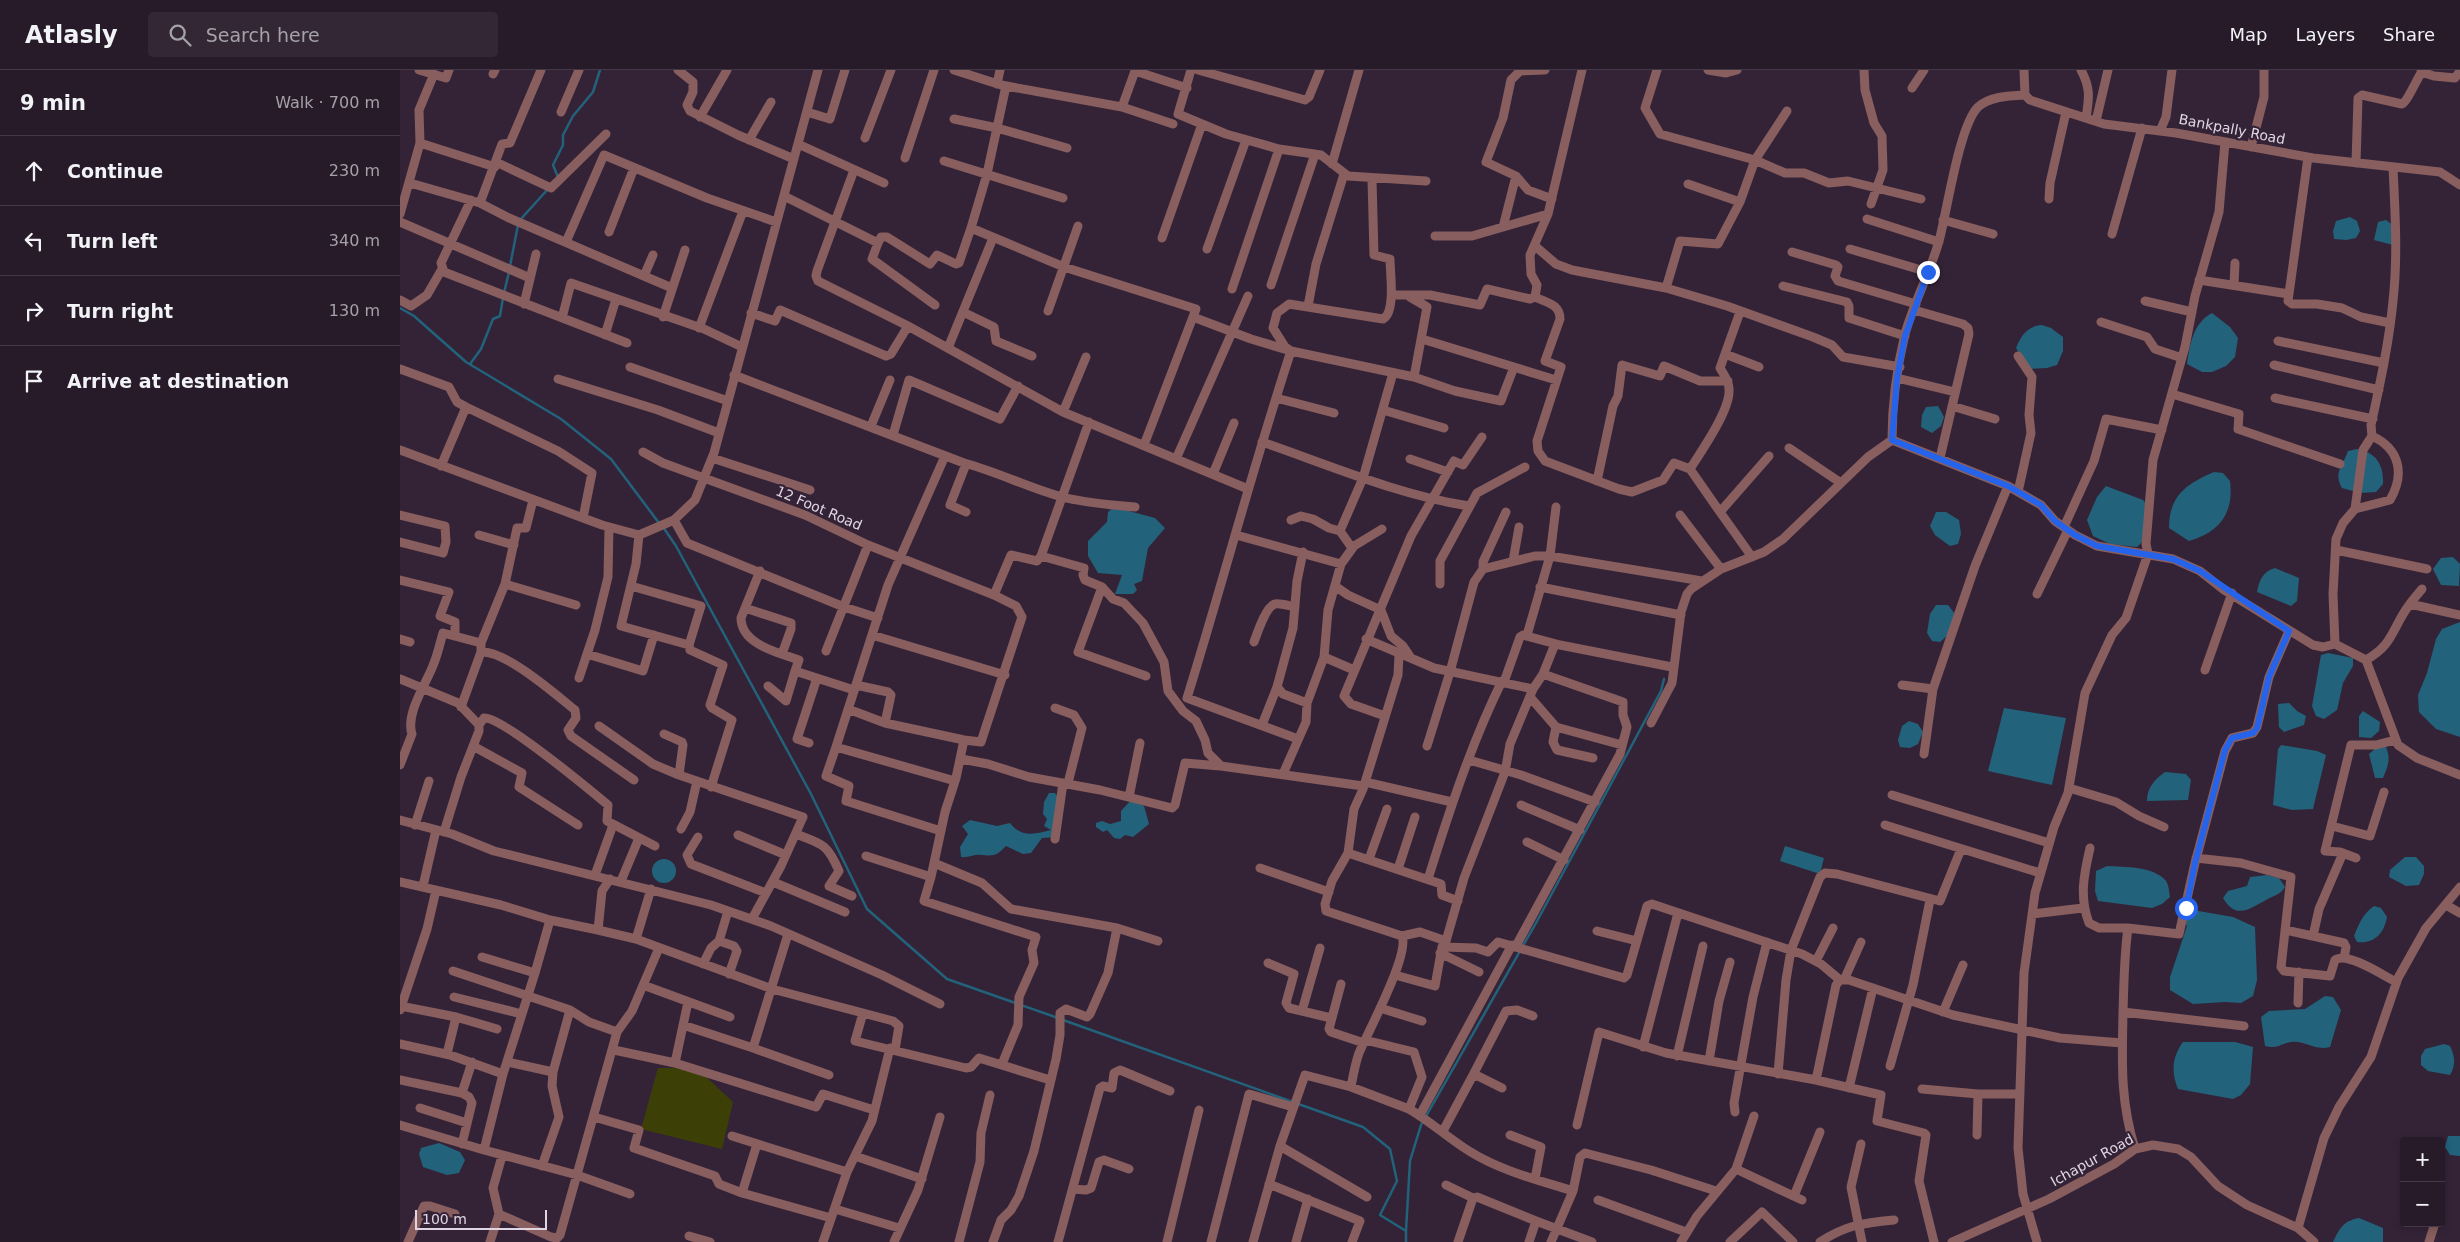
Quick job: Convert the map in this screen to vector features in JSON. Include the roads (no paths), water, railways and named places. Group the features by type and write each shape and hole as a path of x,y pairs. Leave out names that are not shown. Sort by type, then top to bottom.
{"street":[{"path":"419,70 446,78 449,70"},
{"path":"480,203 496,165 502,144 510,143 524,113 540,70"},
{"path":"561,112 579,70"},
{"path":"678,70 693,82 687,108 700,117 794,159"},
{"path":"700,117 727,70"},
{"path":"401,452 609,527 638,534 671,521 695,500 720,433 734,375 818,70"},
{"path":"806,112 830,119 845,70"},
{"path":"865,138 891,70"},
{"path":"905,158 934,70"},
{"path":"954,70 1001,85 1122,106 1173,124"},
{"path":"935,305 872,259 881,237 887,237 929,263 932,263 938,255 958,264 987,174 997,128 1001,85 1000,70"},
{"path":"1191,70 1187,88 1178,108 1178,114 1246,140 1321,155 1344,174 1372,179 1426,181"},
{"path":"1198,70 1305,100 1309,97 1320,70"},
{"path":"1332,164 1359,70"},
{"path":"1545,70 1520,71 1515,74 1503,118 1487,159 1488,164 1516,176 1528,190 1552,199"},
{"path":"1535,298 1537,284 1530,266 1530,256 1548,214 1582,70"},
{"path":"1657,70 1645,108 1660,134 1754,160 1785,173 1804,173 1829,183 1848,181 1921,199"},
{"path":"1708,70 1726,73 1737,70"},
{"path":"1864,70 1865,90 1874,123 1882,136 1883,170 1871,204"},
{"path":"1912,88 1924,70"},
{"path":"1892,440 1897,378 1905,336 1939,242 1958,159 1971,117 1979,107 1991,99 2025,95 2024,70"},
{"path":"2081,70 2088,84 2089,96 2086,118"},
{"path":"2096,122 2108,70"},
{"path":"2160,131 2166,116 2172,70"},
{"path":"2251,147 2264,96 2264,70"},
{"path":"1122,106 1135,71 1187,88"},
{"path":"2356,163 2358,98 2366,96 2402,104 2409,99 2414,82 2422,71 2434,76 2455,78 2460,71"},
{"path":"400,214 420,143 420,110 434,74"},
{"name":"Bankpally Road","path":"2025,95 2030,100 2096,122 2225,142 2308,158 2440,172 2460,185"},
{"path":"749,140 771,102"},
{"path":"1666,288 1680,241 1718,244 1740,202 1754,160 1787,111"},
{"path":"2049,199 2050,182 2066,112"},
{"path":"954,119 997,128 1067,148"},
{"path":"1162,238 1202,124"},
{"path":"2112,234 2142,128"},
{"path":"420,143 496,165 551,188 606,134"},
{"path":"1207,249 1246,140"},
{"path":"2037,1242 2023,1194 2018,1148 2024,973 2032,914 2040,873 2068,788 2085,693 2112,635 2126,618 2148,554 2146,544 2153,460 2182,358 2200,280 2219,212 2225,142"},
{"path":"798,144 884,183"},
{"path":"1232,289 1279,148"},
{"path":"1271,284 1315,154"},
{"path":"566,242 604,155 707,198 776,222"},
{"path":"2308,158 2288,301 2292,304 2317,304 2342,308 2361,317 2390,324"},
{"path":"944,161 1063,198"},
{"path":"2335,644 2333,594 2336,539 2343,523 2355,509 2363,450 2372,436 2372,419 2390,324 2396,240 2393,167"},
{"path":"609,232 634,168"},
{"path":"854,170 834,219 817,271 818,281 908,326 1063,412 1248,490"},
{"path":"1308,306 1316,264 1344,174"},
{"path":"1504,227 1516,176"},
{"path":"1291,351 1284,347 1273,328 1277,313 1289,304 1382,319 1388,313 1392,295 1390,259 1374,255 1372,179"},
{"path":"410,182 480,203 672,288"},
{"path":"1688,184 1740,202"},
{"path":"784,196 834,219 878,243"},
{"path":"471,200 441,263 444,272 627,343"},
{"path":"699,328 743,211"},
{"path":"1435,236 1472,236 1548,214"},
{"path":"1867,219 1939,242"},
{"path":"1943,220 1993,234"},
{"path":"400,222 530,278"},
{"path":"1048,311 1078,226"},
{"path":"970,228 1064,267 1195,308 1144,445"},
{"path":"948,348 993,238"},
{"path":"1535,246 1556,264 1572,270 1666,288 1740,312 1832,346 1843,357 1900,367"},
{"path":"1850,249 1928,272"},
{"path":"663,316 685,250"},
{"path":"1792,252 1836,265 1838,267 1835,276 1838,281 1963,324 1968,328 1969,334 1940,458"},
{"path":"524,304 536,254"},
{"path":"644,276 654,256"},
{"path":"2234,285 2235,263"},
{"path":"400,300 411,306 426,294 442,269"},
{"path":"2200,280 2289,294"},
{"path":"562,318 571,283 699,328 742,347"},
{"path":"1783,286 1847,302 1849,306 1848,318 1905,336"},
{"path":"1392,295 1410,297 1430,295 1480,305 1487,289 1530,299 1535,298 1557,307 1560,312 1560,319 1545,361 1561,367 1537,441 1538,451 1545,460 1597,481 1632,492 1663,480 1674,463 1690,469 1752,556"},
{"path":"1176,459 1248,296"},
{"path":"1410,297 1427,308 1414,378"},
{"path":"606,335 616,299"},
{"path":"2145,300 2192,312"},
{"path":"751,313 775,321 780,310 886,356 891,354 908,326"},
{"path":"963,312 994,327 996,341 1032,356"},
{"path":"1690,469 1716,426 1730,392 1728,381 1720,368 1740,312"},
{"path":"1193,317 1291,351 1393,373 1455,391 1501,401 1514,367"},
{"path":"2100,322 2147,337 2155,349 2182,358"},
{"path":"1422,340 1556,380"},
{"path":"2278,341 2384,363"},
{"path":"1291,351 1262,442 1187,698 1298,738"},
{"path":"1725,354 1759,367"},
{"path":"2018,356 2032,378 2029,415 2031,433 2018,492"},
{"path":"1063,412 1086,357"},
{"path":"1597,481 1613,406 1618,396 1622,365 1660,376 1664,366 1700,381 1728,381"},
{"path":"2274,365 2379,390"},
{"path":"630,367 728,401"},
{"path":"401,373 449,387 457,402 558,451 592,473 583,518"},
{"path":"1340,531 1363,478 1393,373"},
{"path":"734,375 871,426 944,456 1003,475 1061,497 1093,504 1135,507"},
{"path":"1897,378 1955,392"},
{"path":"558,379 658,410 720,433"},
{"path":"871,426 890,380"},
{"path":"893,435 909,380 1000,419 1018,386"},
{"path":"2172,394 2239,414 2238,429 2340,464"},
{"path":"1276,398 1334,413"},
{"path":"2275,398 2372,419"},
{"path":"442,466 466,406"},
{"path":"1952,406 1995,419"},
{"path":"1383,410 1444,428"},
{"path":"2037,594 2094,461 2106,419 2162,430"},
{"path":"994,595 1011,555 1037,561 1041,556 1089,422"},
{"path":"1213,474 1234,422"},
{"path":"2355,509 2390,500 2398,487 2396,456 2384,442 2372,436"},
{"path":"1385,716 1350,704 1344,696 1366,639 1381,610 1411,536 1454,460 1463,465 1482,438"},
{"path":"1892,440 2008,486 2041,505 2066,529 2097,546 2173,559 2191,567 2313,645 2323,647 2335,644 2366,660 2398,745 2417,758 2460,775"},
{"path":"1651,722 1672,683 1672,667 1681,615 1687,594 1702,581 1721,569 1752,556 1783,539 1868,457 1892,440"},
{"path":"1262,442 1363,478 1432,499 1469,506"},
{"path":"1789,448 1841,483"},
{"name":"12 Foot Road","path":"643,452 663,463 704,479 805,515 868,545 994,595 1016,606 1022,616 982,740 979,742 964,740"},
{"path":"941,831 846,801 849,786 826,776 900,557 944,456"},
{"path":"1720,512 1770,456"},
{"path":"712,458 810,490"},
{"path":"1410,459 1448,472"},
{"path":"966,464 950,505 966,512"},
{"path":"1440,584 1440,561 1477,493 1525,467"},
{"path":"1924,754 1933,689 1975,566 2008,486"},
{"path":"461,706 505,584 517,528 526,528 534,500"},
{"path":"1527,635 1550,556 1556,507"},
{"path":"1427,746 1450,672 1474,582 1483,569 1483,562 1506,512"},
{"path":"400,515 445,526 446,542 443,553 400,542"},
{"path":"1680,515 1721,569"},
{"path":"1292,520 1301,516 1313,519 1329,528 1340,531 1352,548"},
{"path":"671,521 688,543 844,607 878,618"},
{"path":"580,678 608,577 609,527"},
{"path":"1513,561 1519,527"},
{"path":"1283,774 1306,722 1307,703 1324,658 1328,610 1341,564 1352,548 1382,529"},
{"path":"479,534 514,545"},
{"path":"638,534 631,586 621,626 689,645"},
{"path":"1236,535 1341,564"},
{"path":"826,651 868,545"},
{"path":"2336,550 2427,569"},
{"path":"1262,725 1277,686 1293,628 1303,552"},
{"path":"1041,556 1084,568 1083,575 1085,580 1102,587 1113,599 1124,603 1143,624 1164,662 1168,691 1183,711 1196,722 1205,740 1208,753 1221,766"},
{"path":"1483,569 1513,561 1550,556 1702,581"},
{"path":"760,571 741,618 742,625 753,640 763,648 800,660 786,701 768,686"},
{"path":"400,580 449,592 440,616 455,622 456,636"},
{"path":"505,584 576,605"},
{"path":"631,586 700,606 689,645 690,650 723,664 710,705 732,720 711,787"},
{"path":"1335,586 1348,595 1381,610 1391,636 1403,646 1411,658"},
{"path":"1102,587 1078,652 1146,676"},
{"path":"1540,587 1681,615"},
{"path":"2366,660 2381,652 2389,643 2410,604 2422,589"},
{"path":"2205,670 2232,593"},
{"path":"1254,642 1260,623 1270,606 1275,604 1295,607"},
{"path":"2410,604 2460,615"},
{"path":"745,608 791,623 792,626 782,654"},
{"path":"2090,848 2083,879 2083,908 2088,923 2093,926 2179,934 2196,858 2225,750 2232,738 2253,733 2257,728 2269,677 2289,631"},
{"path":"400,765 412,734 409,727 421,688 434,664 443,632 506,658 575,710 576,718 568,730 571,736 634,780"},
{"path":"588,654 643,671 654,635"},
{"path":"1428,878 1452,802 1488,708 1503,681 1520,637 1527,635 1556,644 1672,667"},
{"path":"872,636 1004,674"},
{"path":"400,639 410,642"},
{"path":"1366,639 1434,668 1503,681 1531,693 1556,727 1622,745"},
{"path":"1395,975 1435,986 1443,947 1504,772 1510,744 1531,693 1556,644"},
{"path":"1399,654 1398,675 1364,784 1354,809 1348,853 1332,881 1325,904 1326,911 1402,936 1420,932 1479,972"},
{"path":"1324,658 1354,670"},
{"path":"795,671 855,688 888,692 891,695 885,723"},
{"path":"1424,1117 1596,802 1620,754 1627,728 1623,715 1623,702 1542,674"},
{"path":"809,743 797,739 817,678"},
{"path":"400,679 461,706 479,725"},
{"path":"1902,685 1933,689"},
{"path":"1277,686 1284,694 1307,703"},
{"path":"1055,708 1074,715 1082,728 1066,783 1055,839"},
{"path":"848,709 885,723 964,740 961,759 924,901 1036,937 1032,950 1034,963 1019,996 1018,1025 1002,1064"},
{"path":"423,886 440,831 473,746 479,725 484,718 492,718 530,744 608,804 606,820 654,846"},
{"path":"599,726 652,764 711,787 803,817 786,855 752,919"},
{"path":"1556,727 1553,742 1557,750 1593,758"},
{"path":"400,728 411,731"},
{"path":"664,734 683,744 679,775"},
{"path":"2356,858 2343,853 2325,851 2351,745 2376,745 2395,740"},
{"path":"1129,797 1140,743"},
{"path":"473,746 522,773 519,787 578,825"},
{"path":"836,747 955,781"},
{"path":"961,759 988,764 1029,777 1066,783 1174,807 1186,763 1221,766 1248,772 1283,774 1364,784 1452,802"},
{"path":"1469,760 1504,772 1521,775 1596,802"},
{"path":"415,825 429,781"},
{"path":"681,829 690,812 697,781"},
{"path":"2068,788 2116,802 2139,816 2164,827"},
{"path":"2332,826 2370,836 2384,792"},
{"path":"1892,795 2049,843"},
{"path":"1521,805 1580,830"},
{"path":"1370,860 1387,809"},
{"path":"1398,868 1415,817"},
{"path":"400,820 440,831 494,851 651,889 752,919 882,974 940,1004"},
{"path":"595,875 613,825"},
{"path":"1885,825 2040,873"},
{"path":"796,834 823,845 831,853 838,871 829,886 852,896"},
{"path":"738,835 786,855"},
{"path":"698,836 687,855 691,864 766,893"},
{"path":"621,882 638,838"},
{"path":"1527,842 1564,860"},
{"path":"1778,1074 1786,980 1791,950 1820,877 1825,873 1837,874 1930,900 1940,901 1943,898 1961,849"},
{"path":"1348,853 1428,878 1441,884 1444,896 1458,901"},
{"path":"2314,936 2319,909 2343,853"},
{"path":"866,856 931,878"},
{"path":"2196,858 2241,863 2291,877 2281,969 2330,976 2335,960 2344,958 2357,961 2396,982"},
{"path":"934,863 982,883 1011,909 1117,928 1158,941"},
{"path":"1260,868 1329,892"},
{"path":"598,930 602,890 610,879"},
{"path":"400,882 501,905 550,920 636,939 772,989 893,1021 900,1026 872,1121 846,1172 823,1242"},
{"path":"772,882 845,912"},
{"path":"2298,1228 2324,1138 2340,1107 2371,1057 2396,982 2426,928 2460,887"},
{"path":"636,939 651,889"},
{"path":"436,890 426,929 400,1007 456,1017 497,1029"},
{"path":"1890,1066 1908,1000 1930,900"},
{"path":"1443,947 1476,948 1488,952 1498,942 1624,978 1627,975 1648,904 1791,950 1816,961 1842,980 1873,988 1943,1012 2060,1038 2122,1043"},
{"path":"2446,905 2460,913"},
{"path":"2032,914 2083,908"},
{"path":"703,964 711,948 720,941 728,911"},
{"path":"1643,1047 1678,913"},
{"path":"484,1150 503,1074 550,920"},
{"path":"993,1242 1001,1220 1015,1204 1023,1186 1044,1113 1060,1035 1060,1013 1066,1010 1087,1017 1090,1014 1108,973 1117,928"},
{"path":"1816,961 1833,928"},
{"path":"2128,928 2121,1068 2126,1120 2135,1149"},
{"path":"2285,930 2344,943 2346,947 2344,958"},
{"path":"1597,931 1637,941"},
{"path":"753,1048 788,934"},
{"path":"1350,1087 1364,1042 1395,975 1404,944 1402,936"},
{"path":"720,941 734,946 737,951 729,974"},
{"path":"1735,1112 1734,1103 1742,1067 1753,997 1767,942"},
{"path":"1816,1080 1836,985 1842,980 1861,942"},
{"path":"1677,1056 1704,946"},
{"path":"499,1214 557,1238 562,1232 614,1050 617,1032 632,1011 660,948"},
{"path":"1302,1011 1320,948"},
{"path":"482,957 534,973"},
{"path":"1709,1061 1719,1001 1730,962"},
{"path":"1268,963 1310,981"},
{"path":"1943,1012 1963,965"},
{"path":"453,971 570,1010 589,1022 617,1032"},
{"path":"2298,1003 2299,972"},
{"path":"1294,974 1286,1003 1289,1008 1331,1018"},
{"path":"1341,984 1329,1029 1332,1032 1364,1042 1414,1052 1422,1077 1409,1109"},
{"path":"643,985 730,1017"},
{"path":"1850,1088 1873,988"},
{"path":"454,997 522,1014"},
{"path":"675,1064 688,1002"},
{"path":"1380,1008 1422,1021"},
{"path":"542,1166 559,1117 552,1086 553,1072 570,1010"},
{"path":"1443,1131 1506,1011 1517,1010 1533,1016"},
{"path":"2123,1012 2244,1026"},
{"path":"863,1013 855,1041 966,1068 971,1067 979,1058 1050,1080"},
{"path":"447,1054 456,1017"},
{"path":"683,1025 829,1075"},
{"path":"1577,1125 1599,1032 1677,1056 1816,1080 1881,1095 1876,1121 1924,1133 1919,1181 1934,1242"},
{"path":"400,1044 447,1054 503,1074"},
{"path":"614,1050 675,1064 816,1107 823,1094 874,1110"},
{"path":"462,1093 472,1062"},
{"path":"507,1062 553,1072"},
{"path":"1058,1242 1100,1088 1103,1086 1112,1088 1116,1071 1120,1070 1170,1091"},
{"path":"1253,1242 1293,1104 1305,1075 1350,1087 1409,1109 1424,1117 1469,1151 1505,1170 1573,1191"},
{"path":"1472,1077 1478,1076 1502,1088"},
{"path":"400,1080 462,1093 472,1101 462,1144"},
{"path":"1922,1089 1978,1094 2020,1094"},
{"path":"1211,1242 1249,1094 1293,1104"},
{"path":"1977,1135 1978,1094"},
{"path":"959,1242 980,1162 981,1134 990,1095"},
{"path":"420,1108 467,1123"},
{"path":"1167,1242 1200,1110"},
{"path":"1681,1242 1686,1232 1716,1191 1736,1168 1754,1116"},
{"path":"594,1117 638,1130 634,1148 715,1176 718,1184 742,1193 899,1228"},
{"path":"894,1242 922,1179 940,1117"},
{"path":"400,1125 502,1156 577,1175 630,1194"},
{"path":"1736,1168 1798,1198 1820,1132"},
{"path":"1510,1135 1541,1147 1535,1179"},
{"path":"732,1136 846,1172"},
{"path":"742,1193 757,1144"},
{"path":"1862,1144 1851,1187 1862,1242"},
{"path":"1280,1146 1367,1197"},
{"name":"Ichapur Road","path":"1952,1242 2049,1199 2114,1164 2135,1149 2153,1146 2178,1149 2191,1157 2218,1186 2239,1200 2298,1228 2314,1242"},
{"path":"1551,1242 1558,1230 1573,1191 1580,1157 1585,1153 1651,1170 1716,1191"},
{"path":"490,1242 499,1214 492,1188 502,1156"},
{"path":"855,1156 922,1179"},
{"path":"1073,1189 1086,1190 1092,1188 1100,1162 1104,1160 1129,1169"},
{"path":"1269,1184 1360,1221 1352,1242"},
{"path":"1446,1185 1473,1198 1477,1197 1592,1242"},
{"path":"1458,1242 1473,1198"},
{"path":"1296,1242 1308,1199"},
{"path":"1598,1200 1641,1214 1686,1232"},
{"path":"408,1242 424,1206 455,1214"},
{"path":"1730,1242 1762,1212 1793,1242"},
{"path":"1820,1242 1836,1232 1858,1223 1894,1220"},
{"path":"1529,1242 1536,1221"},
{"path":"2429,1242 2434,1227"},
{"path":"1973,1232 1975,1242"},
{"path":"689,1236 710,1242"}],"water":[{"path":"2350,217 2357,221 2360,231 2356,238 2346,240 2334,239 2333,231 2336,221"},
{"path":"2386,220 2393,225 2393,245 2374,240 2378,222"},
{"path":"2212,313 2230,327 2238,338 2235,357 2226,366 2212,372 2202,372 2187,364 2188,356 2191,342 2200,322"},
{"path":"2042,325 2051,328 2063,337 2063,351 2057,365 2047,368 2029,369 2016,348 2020,339 2029,329"},
{"path":"1938,406 1944,417 1941,426 1932,433 1921,427 1922,415 1926,407"},
{"path":"2357,449 2369,453 2378,460 2382,471 2383,484 2376,492 2360,493 2342,488 2339,483 2340,470 2348,451"},
{"path":"2214,472 2223,473 2230,481 2230,503 2227,512 2217,526 2200,537 2189,541 2169,528 2172,507 2181,492 2187,487"},
{"path":"2106,486 2143,500 2148,506 2144,540 2137,547 2110,544 2093,536 2087,520 2097,497"},
{"path":"1114,507 1155,518 1165,528 1148,548 1142,581 1134,584 1137,590 1133,594 1115,594 1122,575 1098,573 1088,556 1088,541 1107,522 1108,512"},
{"path":"1936,512 1946,512 1959,520 1961,534 1958,544 1950,546 1935,535 1930,526"},
{"path":"2453,557 2460,564 2459,586 2441,585 2433,569 2441,558"},
{"path":"2275,568 2299,578 2297,601 2291,606 2257,592 2262,577 2267,571"},
{"path":"1936,605 1948,605 1955,614 1948,635 1940,642 1932,641 1927,633 1930,614"},
{"path":"2460,622 2460,737 2436,729 2419,712 2418,695 2427,673 2436,639 2442,629"},
{"path":"2328,653 2353,658 2353,666 2343,683 2337,710 2324,719 2316,716 2312,706 2321,655"},
{"path":"2289,703 2306,716 2304,725 2284,732 2279,727 2278,704"},
{"path":"2004,708 2066,718 2052,785 1988,771"},
{"path":"2363,711 2380,722 2379,731 2371,738 2359,737 2359,716"},
{"path":"1909,721 1918,724 1923,732 1918,744 1910,748 1900,747 1898,740 1902,726"},
{"path":"2281,745 2317,751 2326,755 2313,809 2292,810 2273,805 2278,749"},
{"path":"2386,747 2389,759 2386,770 2383,778 2375,778 2369,754 2376,748"},
{"path":"2165,772 2186,774 2191,780 2188,800 2147,801 2148,792 2152,785"},
{"path":"1049,793 1055,793 1063,803 1057,837 1042,838 1031,853 1023,854 1006,846 995,855 961,857 960,847 968,834 962,826 970,820 997,826 1010,823 1019,831 1029,834 1051,830 1044,826 1047,819 1043,814 1044,802"},
{"path":"1131,800 1144,806 1149,824 1133,837 1125,835 1120,839 1114,838 1107,830 1103,832 1096,827 1096,823 1102,821 1110,824 1121,821 1121,811"},
{"path":"1785,846 1824,858 1820,874 1780,861"},
{"path":"2405,857 2416,857 2424,866 2424,874 2419,885 2406,886 2389,877 2390,870"},
{"path":"664,859 673,862 676,871 673,880 664,883 655,880 652,871 655,862"},
{"path":"2107,866 2139,868 2154,872 2166,881 2170,897 2162,904 2152,908 2098,901 2095,891 2096,871"},
{"path":"2267,875 2279,878 2285,887 2277,895 2243,911 2233,909 2223,898 2228,891 2247,886 2250,877"},
{"path":"2374,906 2381,908 2387,917 2386,923 2377,937 2368,941 2357,942 2354,936 2358,927 2364,916"},
{"path":"2187,909 2233,917 2255,927 2257,980 2253,996 2241,1003 2193,1004 2170,990 2170,977 2187,926 2183,921"},
{"path":"2325,996 2333,997 2341,1010 2330,1047 2319,1048 2301,1042 2291,1042 2277,1047 2265,1046 2261,1017 2269,1011 2305,1009"},
{"path":"2183,1042 2235,1042 2253,1047 2250,1084 2241,1095 2233,1099 2178,1089 2174,1077 2174,1065 2177,1053"},
{"path":"2444,1044 2450,1046 2454,1057 2454,1064 2450,1075 2428,1071 2421,1065 2421,1056 2425,1049"},
{"path":"2448,1136 2460,1136 2460,1156 2450,1155 2445,1147"},
{"path":"439,1143 460,1152 465,1160 459,1173 447,1175 423,1167 419,1154 421,1148"},
{"path":"2359,1218 2383,1228 2383,1242 2333,1242 2346,1223"}],"waterway":[{"path":"558,177 553,165 563,145 563,135 573,116 593,92 600,70"},
{"path":"520,220 548,189"},
{"path":"510,266 518,225"},
{"path":"504,293 509,272"},
{"path":"470,364 481,349 493,319 500,316 503,298"},
{"path":"400,308 414,316 466,362 561,419 611,459 659,523"},
{"path":"663,527 676,546 811,794 867,909 947,979 1058,1018"},
{"path":"1406,1231 1410,1161 1421,1125 1536,923 1661,691 1664,679"},
{"path":"1063,1020 1363,1127 1390,1149 1397,1181 1380,1215 1406,1231 1406,1242"}]}
